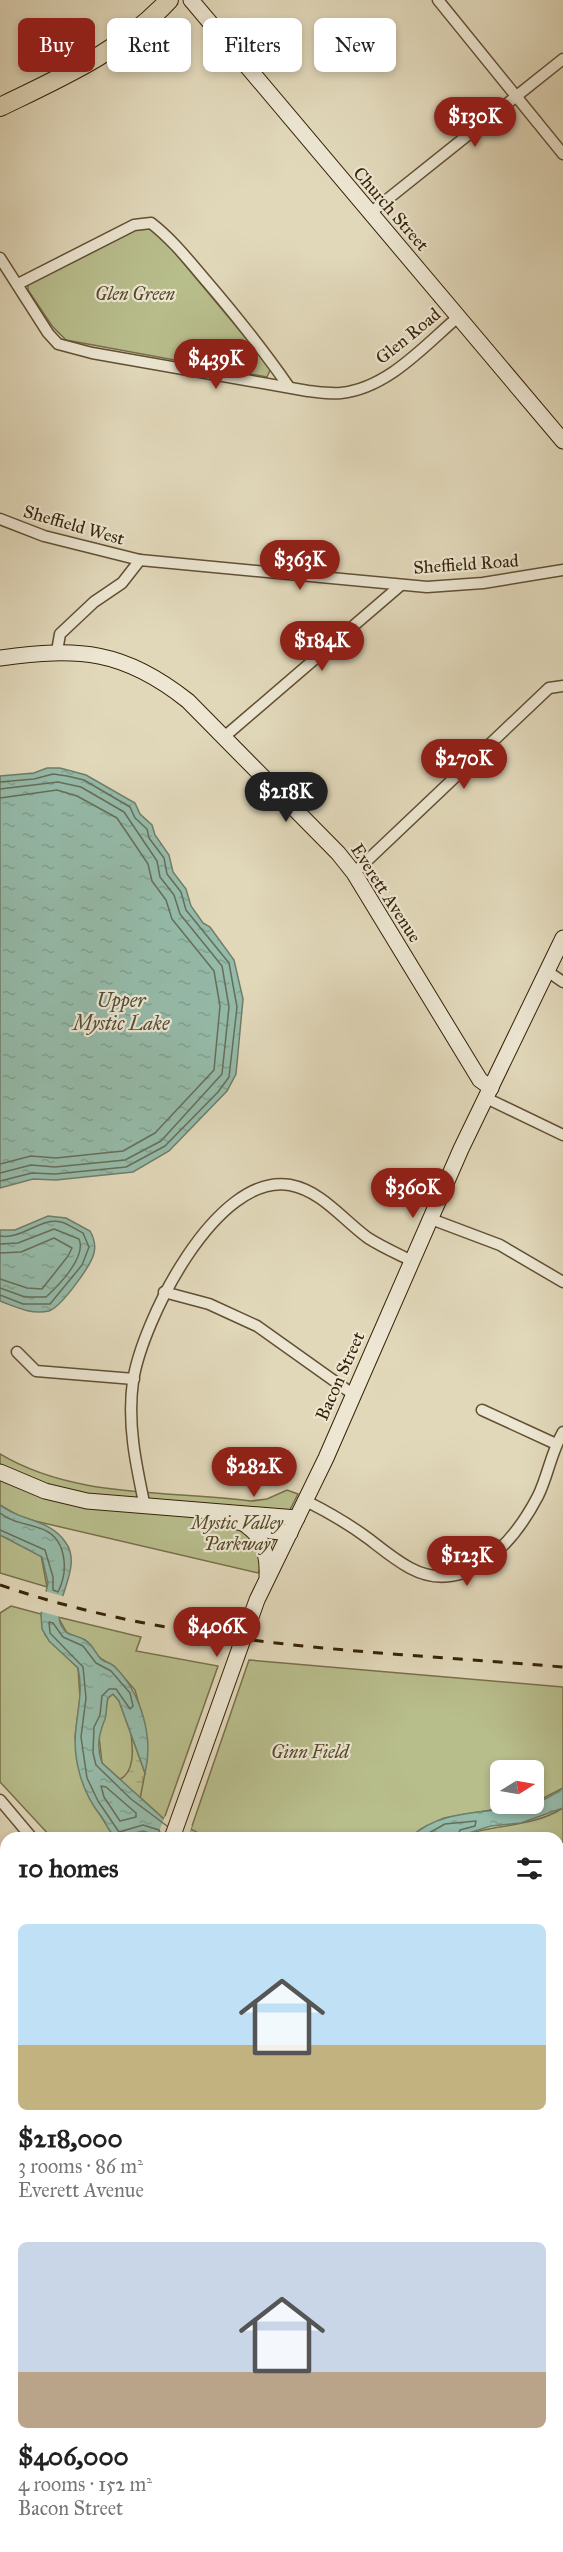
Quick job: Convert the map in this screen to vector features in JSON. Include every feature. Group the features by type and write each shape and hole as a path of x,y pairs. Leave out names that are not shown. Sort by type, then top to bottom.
{"highway":[{"path":"0,107 96,60 145,25 170,0"}],"main road":[{"name":"Church Street","path":"191,0 369,214 563,441"},
{"name":"Everett Avenue","path":"0,658 57,651 107,657 137,667 168,685 188,701 338,853 354,873 489,1093"},
{"name":"Bacon Street","path":"174,1832 239,1643 266,1580 306,1501 431,1219 563,938"},
{"path":"0,1472 29,1485 70,1498 207,1513 297,1518"},
{"path":"207,1513 271,1532 290,1533"},
{"path":"244,1524 256,1533 263,1547 266,1580"}],"street":[{"path":"438,0 563,154"},
{"path":"369,214 563,59"},
{"path":"18,284 134,225 150,223 169,237 215,291 261,346 288,387"},
{"name":"Glen Road","path":"0,258 48,333 58,344 103,355 288,387 340,393 368,387 397,370 458,317"},
{"name":"Sheffield West","path":"0,519 44,536 140,560"},
{"path":"57,651 60,634 94,602 122,583 140,560"},
{"name":"Sheffield Road","path":"140,560 401,585 452,586 563,570"},
{"path":"224,737 401,585"},
{"path":"354,873 549,688 563,686"},
{"path":"547,971 563,982"},
{"path":"489,1093 563,1136"},
{"path":"145,1507 134,1453 130,1415 134,1379 147,1330 164,1292 193,1248 232,1204 245,1195 275,1185 303,1189 320,1198 369,1239 412,1262"},
{"path":"431,1219 500,1245 563,1282"},
{"path":"164,1292 208,1304 257,1326 354,1395"},
{"path":"17,1352 36,1371 134,1379"},
{"path":"482,1410 556,1444"},
{"path":"306,1501 346,1523 410,1568 435,1577 450,1577 483,1563 521,1525 538,1495 556,1444 563,1432"},
{"path":"0,1800 27,1832"}],"green space":[{"name":"Glen Green","path":"151,228 160,235 271,368 267,377 66,340 52,326 28,290 28,283 135,229"},
{"name":"Mystic Valley Parkway","path":"0,1454 59,1479 90,1486 251,1501 267,1499 287,1490 298,1494 258,1573 22,1518 0,1505"},
{"path":"0,1535 41,1555 47,1587 0,1573"},
{"path":"11,1606 41,1614 45,1635 78,1668 80,1698 75,1737 82,1780 93,1804 111,1832 46,1832 0,1782 0,1613"},
{"path":"58,1617 141,1637 136,1651 218,1666 164,1819 102,1763 99,1736 108,1698 113,1694 119,1701 131,1734 147,1759 144,1722 135,1690 115,1667 100,1658 85,1640 67,1633"},
{"name":"Ginn Field","path":"249,1660 563,1687 563,1788 544,1798 544,1760 490,1760 490,1810 444,1818 417,1832 195,1832 191,1829"},
{"path":"131,1734 145,1773 140,1799 119,1780 128,1772 130,1766"},
{"path":"563,1808 563,1832 476,1832 524,1823"}],"water":[{"name":"Upper Mystic Lake","path":"47,768 60,768 86,775 135,803 140,814 152,825 155,835 169,855 173,872 186,889 191,906 234,960 243,999 236,1074 227,1091 169,1151 133,1172 56,1180 33,1179 0,1188 0,776 34,773"},
{"path":"48,1216 66,1218 90,1231 95,1247 92,1259 68,1294 49,1311 30,1311 0,1301 0,1230 15,1230"},
{"path":"0,1505 17,1515 52,1529 66,1543 71,1564 60,1608 59,1618 62,1627 69,1634 82,1638 92,1646 102,1660 113,1665 124,1678 138,1702 146,1730 148,1745 145,1773 119,1701 113,1694 108,1698 106,1716 100,1735 99,1751 102,1763 164,1819 196,1832 111,1832 94,1807 77,1763 75,1739 80,1691 78,1668 49,1641 42,1629 41,1614 48,1583 42,1557 0,1535"},
{"path":"563,1788 563,1808 521,1823 491,1826 472,1832 418,1832 428,1825 446,1818 466,1814 490,1811 490,1814 544,1814 544,1800"}],"pier":[{"path":"44,1591 66,1597 61,1617 39,1611"},
{"path":"165,1816 192,1826 190,1832 159,1832"}],"railway":[{"path":"0,1585 68,1606 138,1622 208,1634 350,1650 563,1667"}]}
